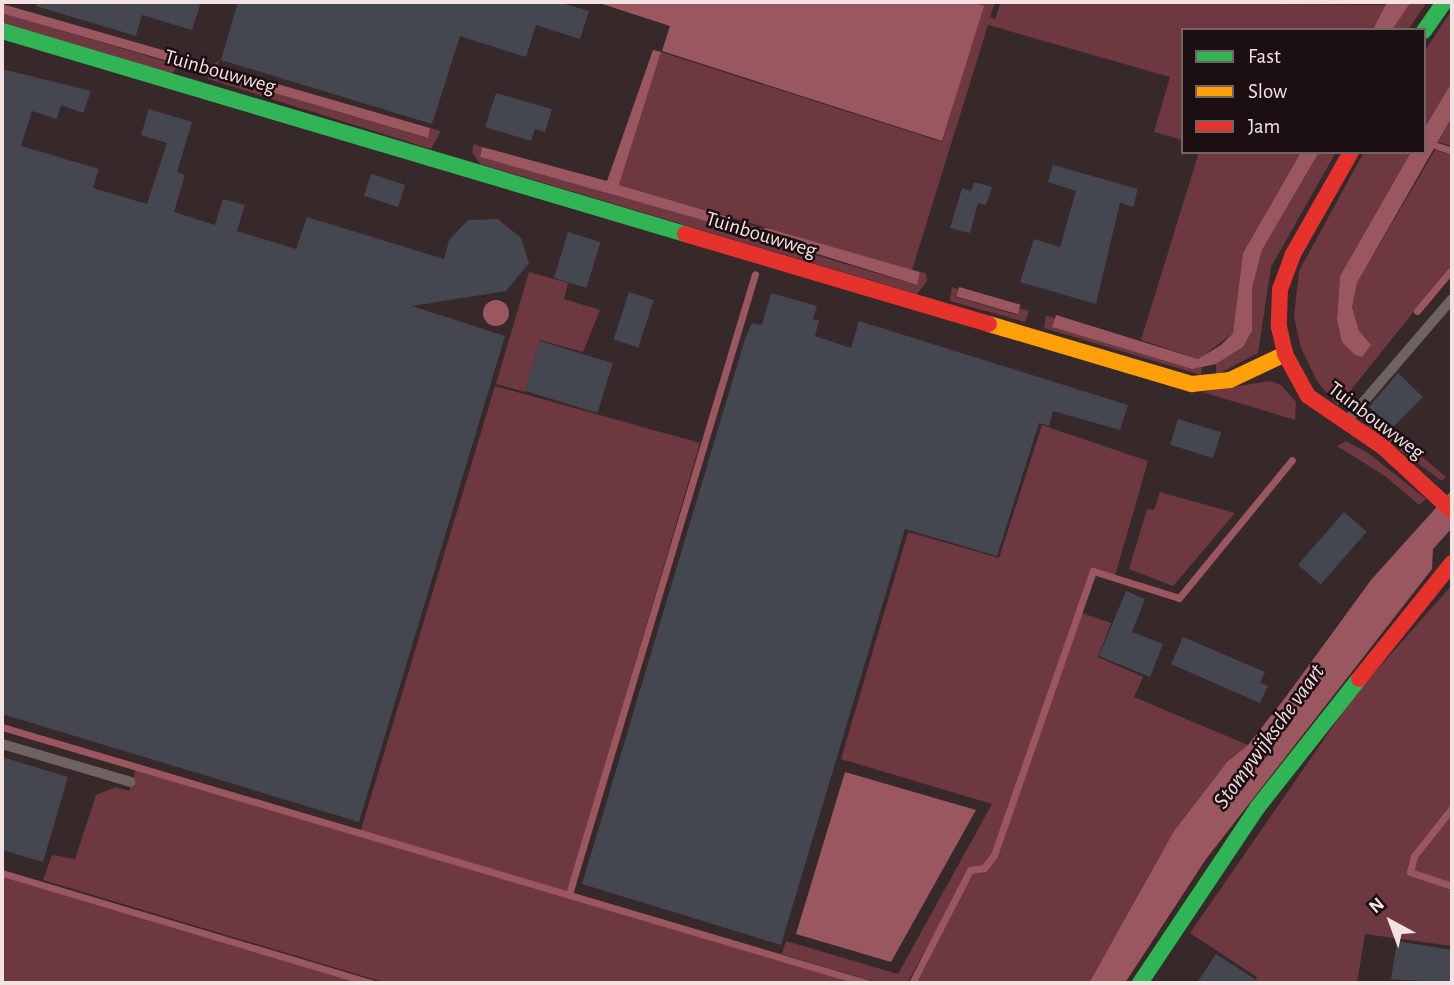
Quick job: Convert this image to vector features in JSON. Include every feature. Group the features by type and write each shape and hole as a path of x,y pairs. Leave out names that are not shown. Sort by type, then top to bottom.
{"street":[{"path":"1426,28 1444,2"},
{"name":"Tuinbouwweg","path":"2,31 1192,384 1230,380 1285,354 1308,396 1344,424 1382,447 1437,495 1452,512"},
{"path":"1285,354 1279,327 1280,289 1293,254 1351,154"},
{"path":"1140,983 1256,808 1452,564"}],"lane":[{"path":"1344,424 1452,299"},
{"path":"2,744 131,782"}],"shaded area":[{"path":"969,2 995,2 990,17 995,19 1001,2 1388,5 1374,28 1181,28 1181,139 1154,132 1170,77 988,25 912,270 619,185 661,52 942,142 983,7"},
{"path":"1411,2 1427,2 1409,28 1393,28"},
{"path":"1452,10 1452,82 1426,126 1426,49"},
{"path":"2,13 178,65 181,57 185,59 171,74 2,23"},
{"path":"220,60 213,72 220,77 427,138 430,128 441,131 431,149 208,79 207,68"},
{"path":"1452,117 1452,146 1438,142"},
{"path":"474,144 482,147 480,157 727,227 738,221 757,227 762,239 916,285 920,272 926,273 927,281 917,294 480,164 472,152"},
{"path":"1435,150 1452,155 1452,264 1338,406 1317,381 1301,348 1294,317 1299,271 1363,154 1410,154 1340,276 1337,319 1359,331 1352,307 1357,283"},
{"path":"1198,154 1300,154 1243,253 1233,333 1199,359 1141,340"},
{"path":"1318,154 1335,154 1271,267 1258,353 1216,375 1216,364 1243,347 1252,331 1252,287 1262,250"},
{"path":"529,272 568,283 564,299 600,310 583,352 540,340 525,392 496,384"},
{"path":"952,287 958,289 956,297 1017,315 1019,308 1029,311 1025,322 950,301"},
{"path":"1046,316 1055,318 1052,327 1192,369 1202,367 1201,375 1044,328"},
{"path":"1270,381 1281,385 1296,402 1295,420 1202,392"},
{"path":"495,386 700,443 566,897 855,983 386,983 43,880 52,855 75,859 96,795 116,787 129,791 136,769 359,836"},
{"path":"1366,409 1446,477 1442,481 1365,425"},
{"path":"1042,425 1148,461 1115,576 1093,571 1079,612 1111,623 1098,657 1143,677 1134,697 1248,745 1227,762 1174,831 1089,983 915,983 962,886 907,983 879,983 782,954 786,941 898,974 992,804 841,759 908,532 999,558"},
{"path":"1346,441 1368,453 1426,499 1419,505 1385,476 1337,446"},
{"path":"1160,492 1235,513 1173,586 1129,569 1147,509 1154,510"},
{"path":"1452,585 1452,946 1365,934 1357,983 1254,983 1257,977 1190,933 1354,696"},
{"path":"2,877 99,906 358,983 2,983"}],"water":[{"path":"596,2 968,2 984,6 942,141 662,51 670,26"},
{"path":"1387,2 1411,2 1393,28 1374,28"},
{"path":"2,4 182,56 179,64 2,13"},
{"path":"653,50 661,52 619,185 728,217 731,223 727,227 480,157 482,147 607,181"},
{"path":"215,66 430,128 428,138 220,77 212,73"},
{"path":"1452,82 1452,117 1357,283 1352,307 1359,331 1371,345 1362,357 1355,355 1342,342 1337,319 1340,276 1410,154 1426,154 1426,126"},
{"path":"1300,154 1318,154 1262,250 1252,288 1252,331 1243,347 1216,364 1192,369 1052,327 1056,315 1198,359 1221,345 1233,333 1243,253"},
{"path":"767,228 920,272 917,285 757,235 759,229"},
{"path":"959,287 1021,305 1018,314 956,297"},
{"path":"496,300 506,303 509,313 506,323 496,326 486,323 483,313 486,303"},
{"name":"Stompwijksche vaart","path":"1452,490 1452,528 1433,549 1432,569 1206,859 1125,983 1089,983 1174,831 1227,762 1248,745 1285,698 1371,580"},
{"path":"845,772 976,810 891,962 796,934"}],"building":[{"path":"37,2 201,2 192,30 142,15 136,36 36,6"},
{"path":"238,2 558,2 589,11 580,39 536,25 526,57 460,36 432,124 221,60"},
{"path":"2,69 91,91 83,113 61,105 57,119 32,111 21,146 99,169 93,188 147,204 167,143 141,135 149,109 192,122 177,172 185,175 174,212 215,225 223,199 245,205 237,231 296,249 307,217 444,259 449,240 468,220 498,219 521,238 529,263 506,291 412,306 505,336 359,822 2,714"},
{"path":"496,93 552,109 545,132 535,129 531,141 485,127"},
{"path":"1053,165 1138,189 1133,207 1120,203 1096,304 1020,282 1034,239 1060,247 1076,191 1048,182"},
{"path":"371,174 405,185 398,207 364,196"},
{"path":"974,182 992,187 986,205 978,203 970,233 950,228 962,188 971,191"},
{"path":"568,232 601,242 586,288 554,278"},
{"path":"629,292 654,300 638,348 614,340"},
{"path":"771,293 817,306 813,319 819,320 815,336 851,348 859,321 1128,405 1120,430 1053,411 1049,426 1039,423 997,556 905,529 781,945 582,884 745,339 752,323 762,325"},
{"path":"540,341 613,363 597,413 525,391"},
{"path":"1398,373 1423,397 1393,427 1369,407"},
{"path":"1178,419 1221,432 1213,458 1170,445"},
{"path":"1344,512 1367,532 1321,585 1298,565"},
{"path":"1126,591 1145,599 1132,632 1163,644 1150,677 1099,656"},
{"path":"1183,637 1265,672 1260,683 1268,686 1260,703 1171,664"},
{"path":"2,757 68,777 43,862 2,850"},
{"path":"1397,941 1452,950 1452,983 1391,979"},
{"path":"1216,954 1261,983 1197,983"}],"waterway":[{"path":"1437,146 1452,151"},
{"path":"1417,311 1452,269"},
{"path":"569,894 755,274"},
{"path":"912,983 970,870 984,868 994,855 1093,571 1179,598 1292,460"},
{"path":"2,727 867,983"},
{"path":"1452,808 1414,856 1410,872 1452,886"},
{"path":"2,873 372,983"}],"traffic: fast":[{"path":"1426,28 1444,2"},
{"path":"2,31 685,234"},
{"path":"1140,983 1257,808 1359,679"}],"traffic: slow":[{"path":"989,324 1192,384 1230,380 1285,354"}],"traffic: jam":[{"path":"1350,154 1293,254 1280,289 1279,327 1285,354 1308,396 1383,447 1452,511"},
{"path":"685,234 989,324"},
{"path":"1359,679 1452,563"}]}
